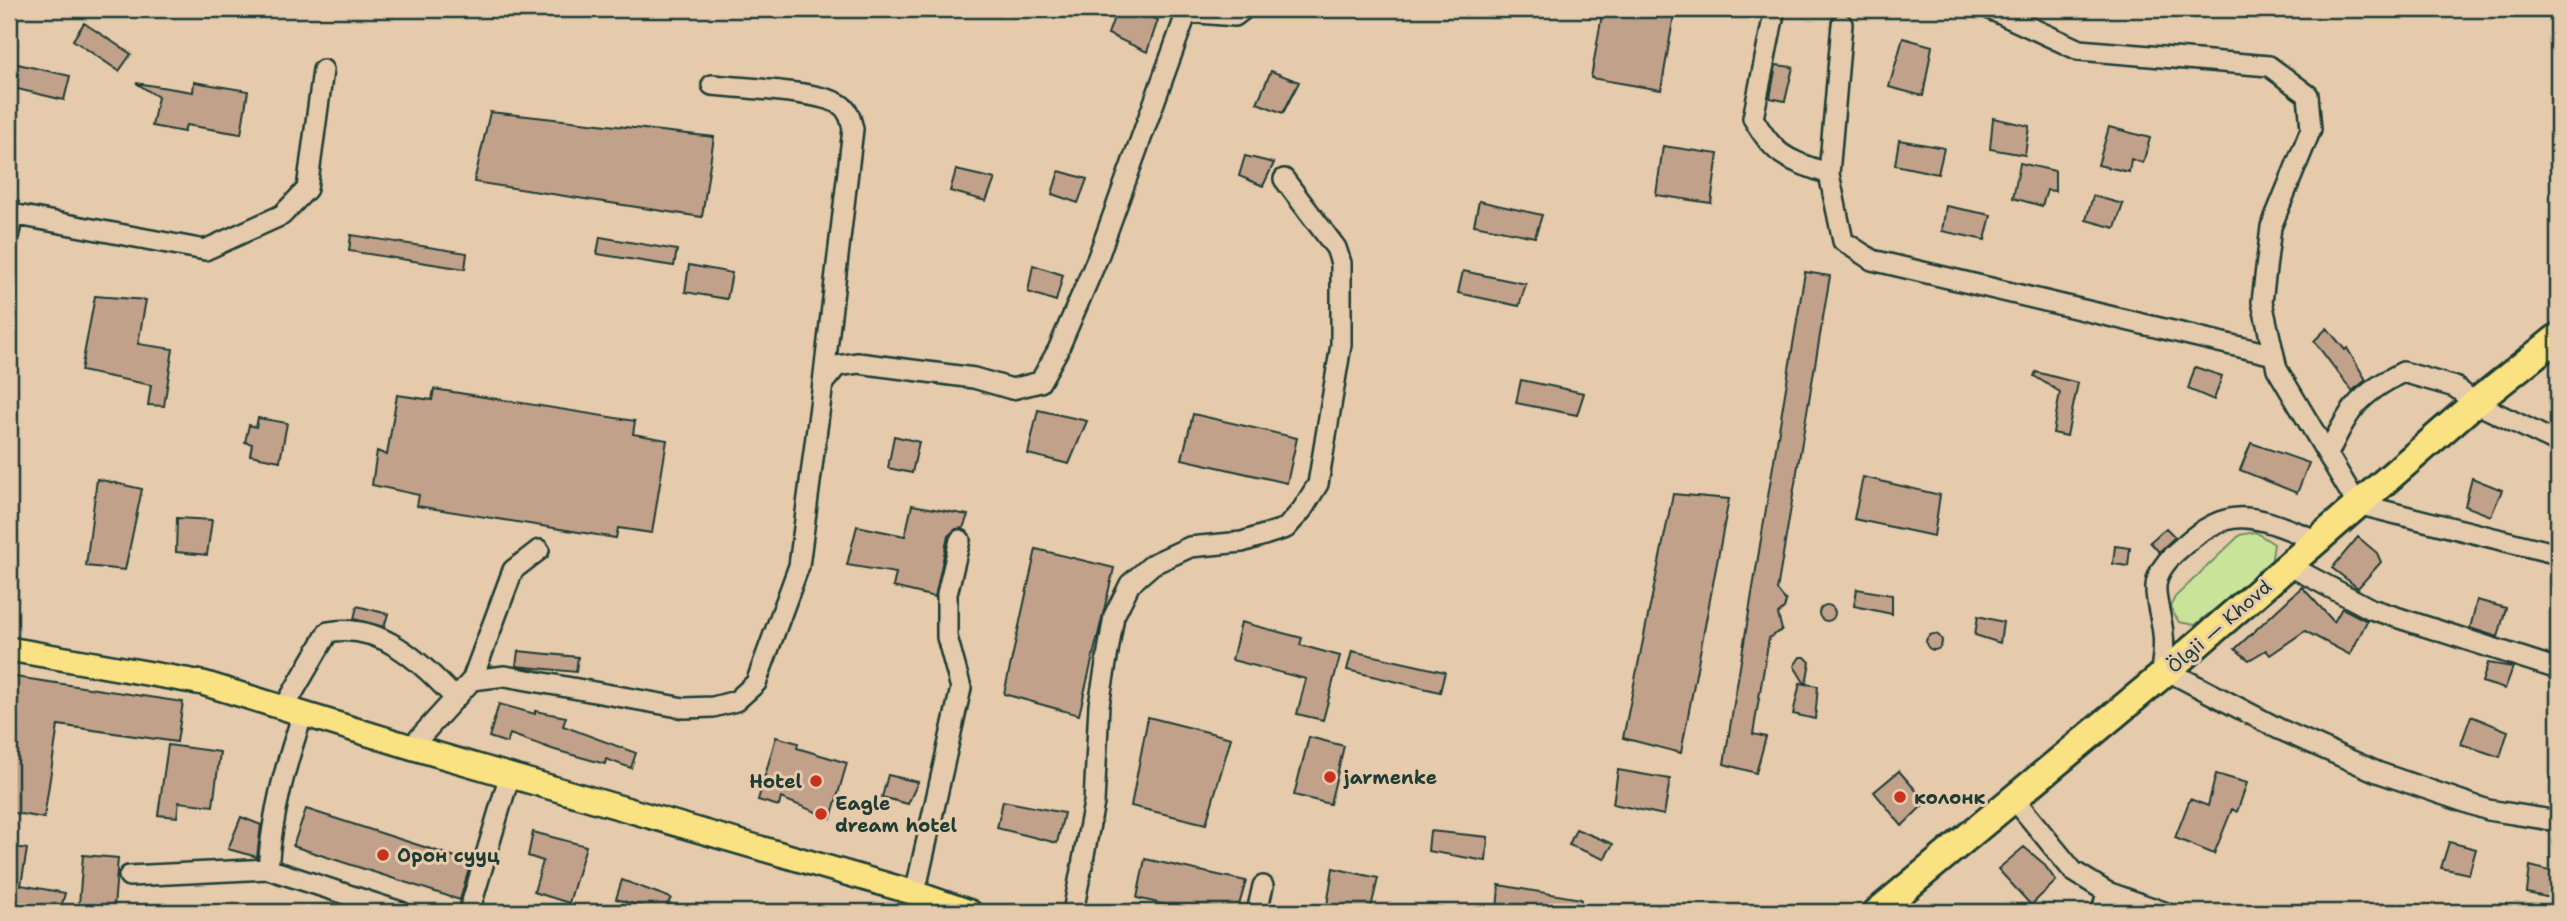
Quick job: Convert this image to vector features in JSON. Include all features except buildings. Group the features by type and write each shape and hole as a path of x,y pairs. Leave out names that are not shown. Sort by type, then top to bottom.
{"highway":[{"name":"Ölgii — Khovd","path":"1877,912 2015,800 2475,403 2558,337"}],"main road":[{"path":"9,649 203,682 411,747 915,893 970,912"}],"street":[{"path":"823,383 837,366 858,363 974,378 1012,389 1040,382 1058,350 1098,257 1187,10 1235,16 1244,9"},
{"path":"1775,9 1753,118 1769,145 1787,159 1829,174"},
{"path":"1990,9 2079,50 2269,66 2308,95 2311,129 2271,227 2262,302 2277,369 2357,504 2558,554"},
{"path":"1842,24 1829,174 1843,241 1872,260 2274,355"},
{"path":"9,234 10,210 205,250 282,215 307,188 323,70"},
{"path":"472,680 505,677 684,708 713,707 736,701 757,682 799,566 853,129 851,118 842,105 822,97 712,85"},
{"path":"1073,912 1094,803 1099,705 1114,616 1130,584 1153,564 1190,547 1242,542 1286,528 1302,510 1318,484 1341,345 1342,263 1336,248 1284,179"},
{"path":"2328,454 2346,415 2375,386 2403,372 2455,387 2475,403 2558,443"},
{"path":"2317,540 2277,525 2229,516 2210,523 2172,555 2156,585 2164,648 2164,674 2377,772 2488,810 2558,821"},
{"path":"915,893 961,688 947,637 947,594 960,540"},
{"path":"411,747 472,680 513,570 540,550"},
{"path":"2288,565 2371,609 2558,669"},
{"path":"268,869 272,818 293,711 328,632 349,628 399,646 455,698"},
{"path":"469,912 510,774"},
{"path":"2015,800 2073,871 2106,892 2164,912"},
{"path":"129,876 268,869 401,912"},
{"path":"1256,912 1263,886"},
{"path":"2102,912 2106,892"}],"green space":[{"path":"2255,532 2274,544 2271,564 2195,625 2179,622 2170,607 2175,597 2240,535"}],"place":[{"name":"jarmenke","path":"1330,777"},
{"name":"Hotel","path":"816,781"},
{"name":"колонк","path":"1900,797"},
{"name":"Eagle dream hotel","path":"821,814"},
{"name":"Орон сууц","path":"383,855"}]}
